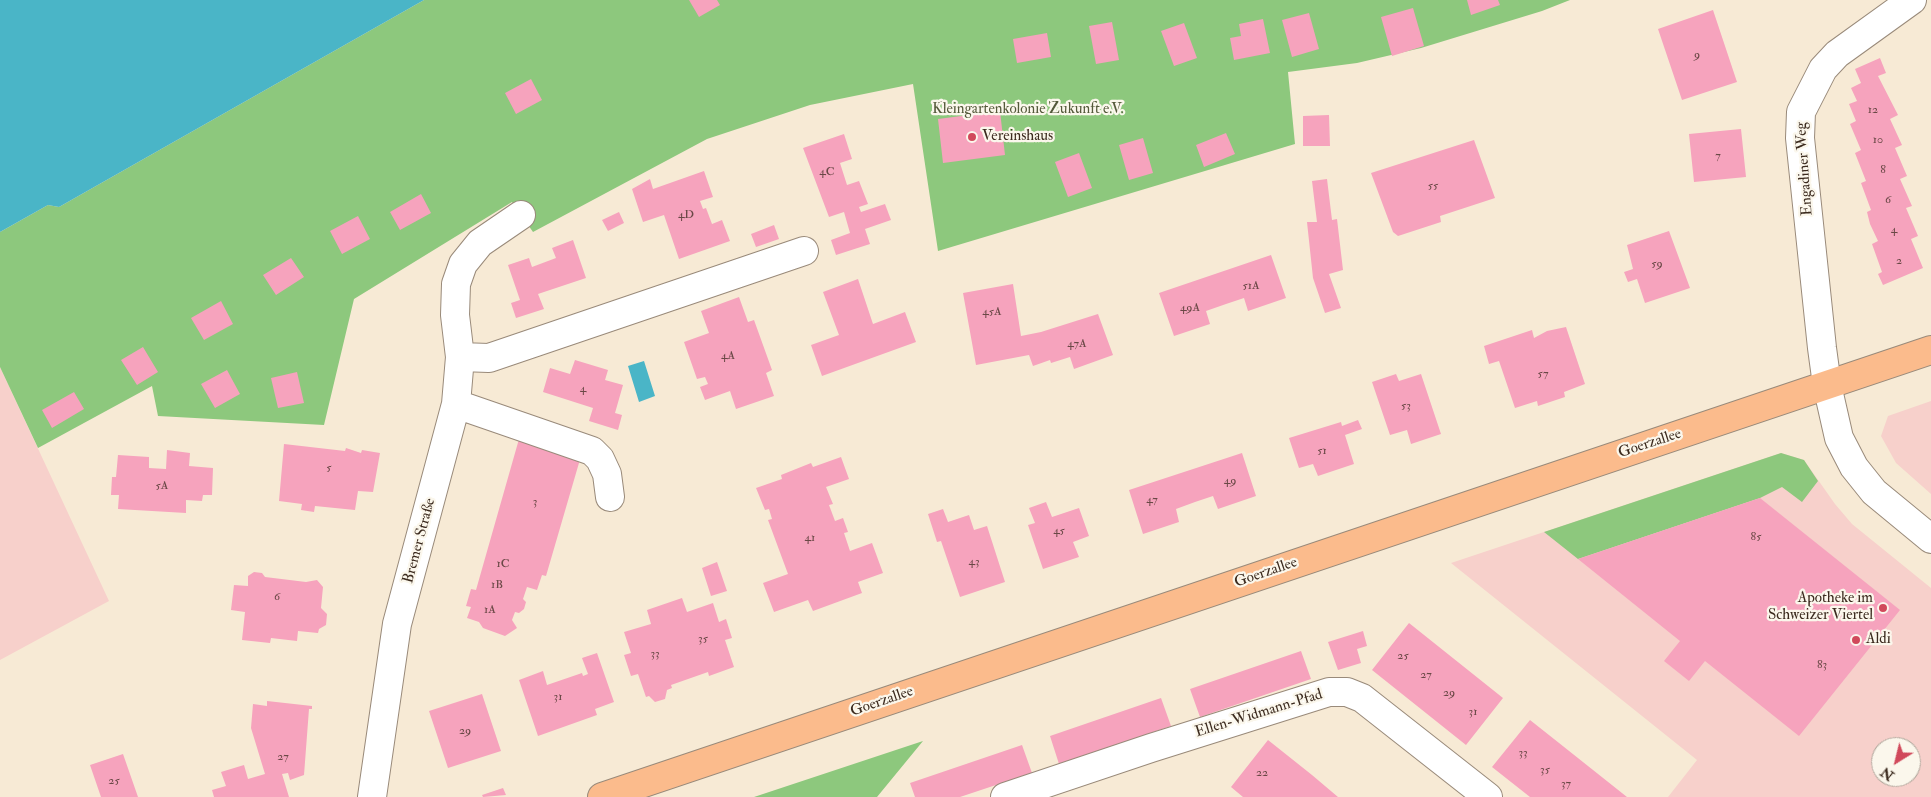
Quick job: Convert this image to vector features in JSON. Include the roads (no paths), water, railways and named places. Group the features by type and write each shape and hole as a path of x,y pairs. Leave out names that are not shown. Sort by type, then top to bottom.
{"main road":[{"name":"Goerzallee","path":"602,797 1931,350"}],"street":[{"name":"Engadiner Weg","path":"1912,0 1836,54 1823,69 1801,112 1800,138 1827,385 1839,438 1854,468 1874,492 1931,539"},
{"name":"Bremer Straße","path":"372,797 397,624 456,404 460,357 455,314 456,284 463,264 480,243 521,214"},
{"path":"460,357 489,358 804,250"},
{"path":"456,404 592,451 600,459 607,474 610,498"},
{"name":"Ellen-Widmann-Pfad","path":"1005,797 1328,692 1347,692 1362,698 1488,797"}],"water":[{"path":"0,0 424,0 59,207 48,205 0,232"},
{"path":"644,361 655,396 639,402 628,366"}],"place":[{"name":"Vereinshaus","path":"972,137"},
{"name":"Apotheke im Schweizer Viertel","path":"1883,608"},
{"name":"Aldi","path":"1856,640"}],"park label":[{"name":"Kleingartenkolonie Zukunft e.V.","path":"1028,110"}]}
